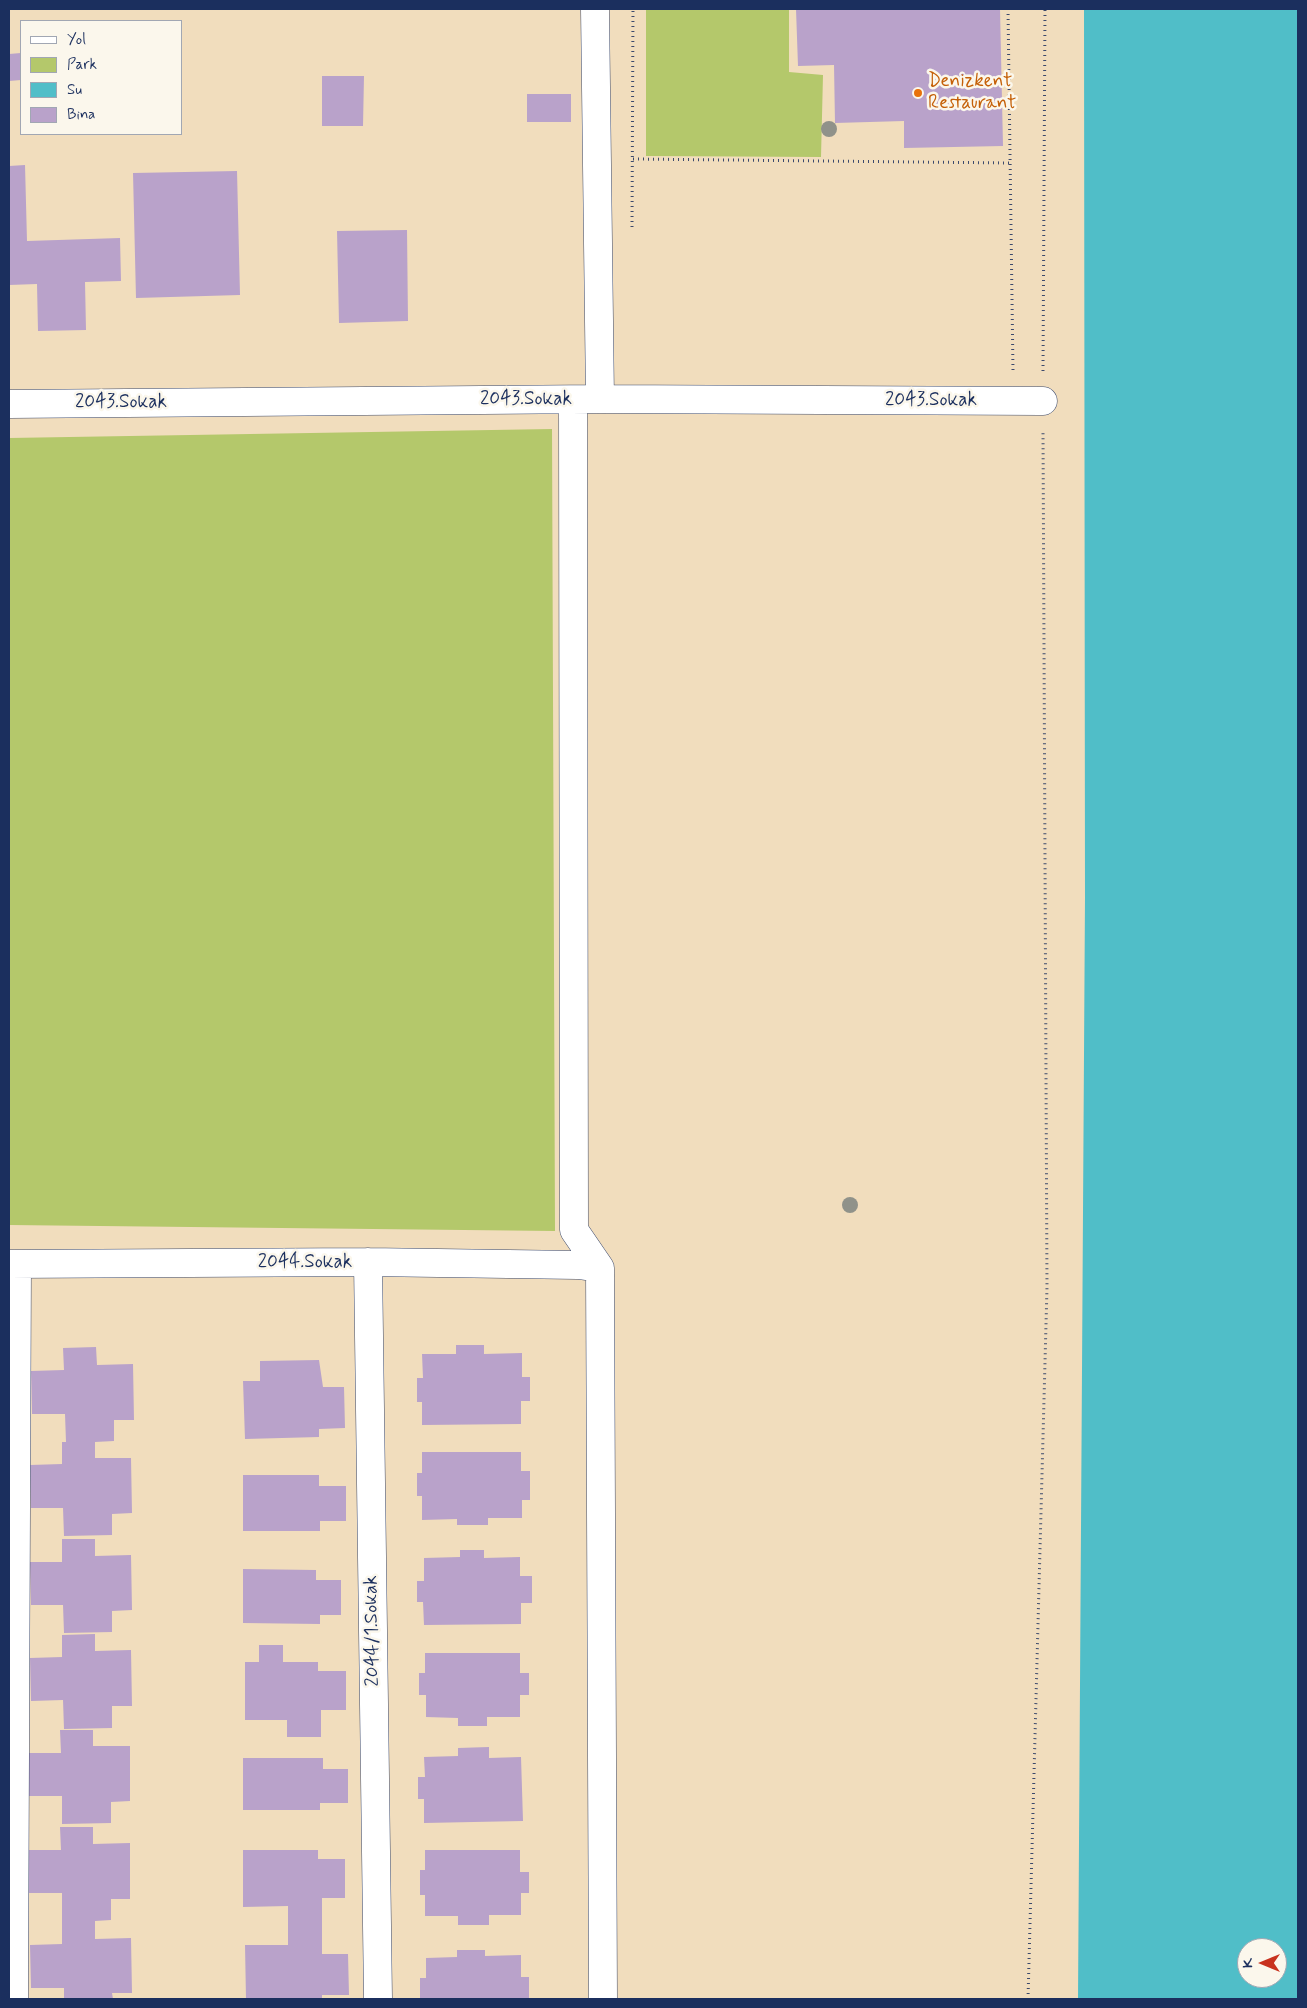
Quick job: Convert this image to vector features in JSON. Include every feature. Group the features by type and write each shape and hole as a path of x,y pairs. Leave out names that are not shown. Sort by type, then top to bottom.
{"street":[{"path":"595,9 600,399"},
{"name":"2043.Sokak","path":"9,404 600,399 1043,401"},
{"path":"573,400 574,1230 600,1268 602,1999"},
{"name":"2044.Sokak","path":"13,1264 368,1262 578,1265 600,1268"},
{"name":"2044/1.Sokak","path":"368,1262 378,1999"},
{"path":"13,1264 14,1999"}],"path":[{"path":"632,237 633,9"},
{"path":"1008,9 1013,370"},
{"path":"1028,1999 1046,1287 1043,401 1045,9"},
{"path":"597,159 1010,163"}],"green space":[{"path":"646,9 789,9 789,72 823,75 821,157 646,156"},
{"path":"552,429 555,1231 9,1225 9,438"}],"water":[{"path":"1084,9 1298,9 1298,1999 1078,1999 1085,897"}],"building":[{"name":"Denizkent Restaurant","path":"796,9 1000,9 1003,146 904,148 904,121 835,123 834,65 798,66"},
{"path":"20,53 20,80 9,81 9,54"},
{"path":"322,76 364,76 363,126 322,126"},
{"path":"527,94 571,94 571,122 527,122"},
{"path":"25,165 27,241 120,238 121,281 85,282 86,330 38,331 37,284 9,285 9,166"},
{"path":"237,171 240,295 136,298 133,173"},
{"path":"407,230 408,321 339,323 337,231"},
{"path":"456,1345 484,1345 484,1354 522,1353 522,1377 530,1377 530,1401 521,1401 521,1424 422,1425 422,1402 417,1402 417,1378 423,1378 422,1354 456,1354"},
{"path":"96,1347 97,1365 133,1364 134,1420 114,1420 114,1441 95,1442 95,1458 131,1458 132,1513 112,1514 112,1535 64,1536 63,1508 31,1508 30,1465 62,1464 62,1442 66,1442 65,1414 32,1414 31,1371 64,1370 63,1348"},
{"path":"319,1360 323,1387 344,1387 345,1428 319,1429 319,1437 245,1439 243,1381 260,1381 260,1361"},
{"path":"422,1452 521,1452 521,1471 530,1471 530,1500 522,1500 522,1518 488,1518 488,1525 457,1525 457,1519 422,1520 422,1496 417,1496 417,1473 422,1473"},
{"path":"243,1475 319,1475 319,1486 346,1486 346,1521 320,1521 320,1531 243,1531"},
{"path":"62,1539 95,1539 95,1556 131,1555 132,1610 112,1611 112,1632 64,1633 63,1605 31,1605 30,1562 62,1562"},
{"path":"460,1550 484,1550 484,1558 520,1557 520,1576 532,1576 532,1603 521,1603 521,1624 424,1625 423,1602 417,1602 417,1581 424,1581 424,1558 460,1557"},
{"path":"243,1569 316,1570 316,1580 341,1580 341,1615 320,1615 320,1624 243,1623"},
{"path":"95,1634 95,1651 131,1650 132,1706 112,1706 112,1728 64,1729 63,1700 31,1701 30,1658 62,1657 62,1635"},
{"path":"259,1645 283,1645 283,1662 318,1662 318,1671 346,1671 346,1710 321,1710 321,1737 287,1737 287,1720 245,1720 245,1662 259,1662"},
{"path":"425,1653 520,1653 520,1673 529,1673 529,1695 520,1695 520,1717 487,1717 487,1726 458,1726 458,1718 426,1717 426,1695 419,1695 419,1673 425,1673"},
{"path":"60,1730 93,1730 93,1746 130,1746 130,1801 111,1802 111,1823 62,1824 62,1796 29,1796 29,1753 61,1753"},
{"path":"489,1747 489,1758 521,1757 523,1821 424,1823 424,1799 418,1799 418,1777 425,1777 424,1757 458,1756 458,1748"},
{"path":"243,1758 323,1758 323,1769 348,1769 348,1803 320,1803 320,1810 243,1810"},
{"path":"60,1827 93,1827 93,1844 130,1843 130,1899 111,1899 111,1920 95,1921 95,1939 131,1938 132,1993 112,1993 113,1999 64,1999 64,1988 31,1988 30,1945 62,1944 62,1893 29,1893 29,1850 61,1850"},
{"path":"243,1850 318,1850 318,1859 345,1859 345,1898 322,1898 322,1954 348,1954 349,1995 322,1995 322,1999 246,1999 245,1945 288,1945 288,1906 243,1907"},
{"path":"425,1850 520,1850 520,1872 529,1872 529,1893 521,1893 521,1915 489,1915 489,1925 458,1925 458,1916 425,1916 425,1895 420,1895 420,1870 425,1870"},
{"path":"457,1950 485,1950 485,1956 521,1955 521,1977 529,1977 529,1999 420,1999 420,1978 426,1978 426,1958 457,1957"}],"place":[{"name":"Denizkent Restaurant","path":"918,93"}]}
